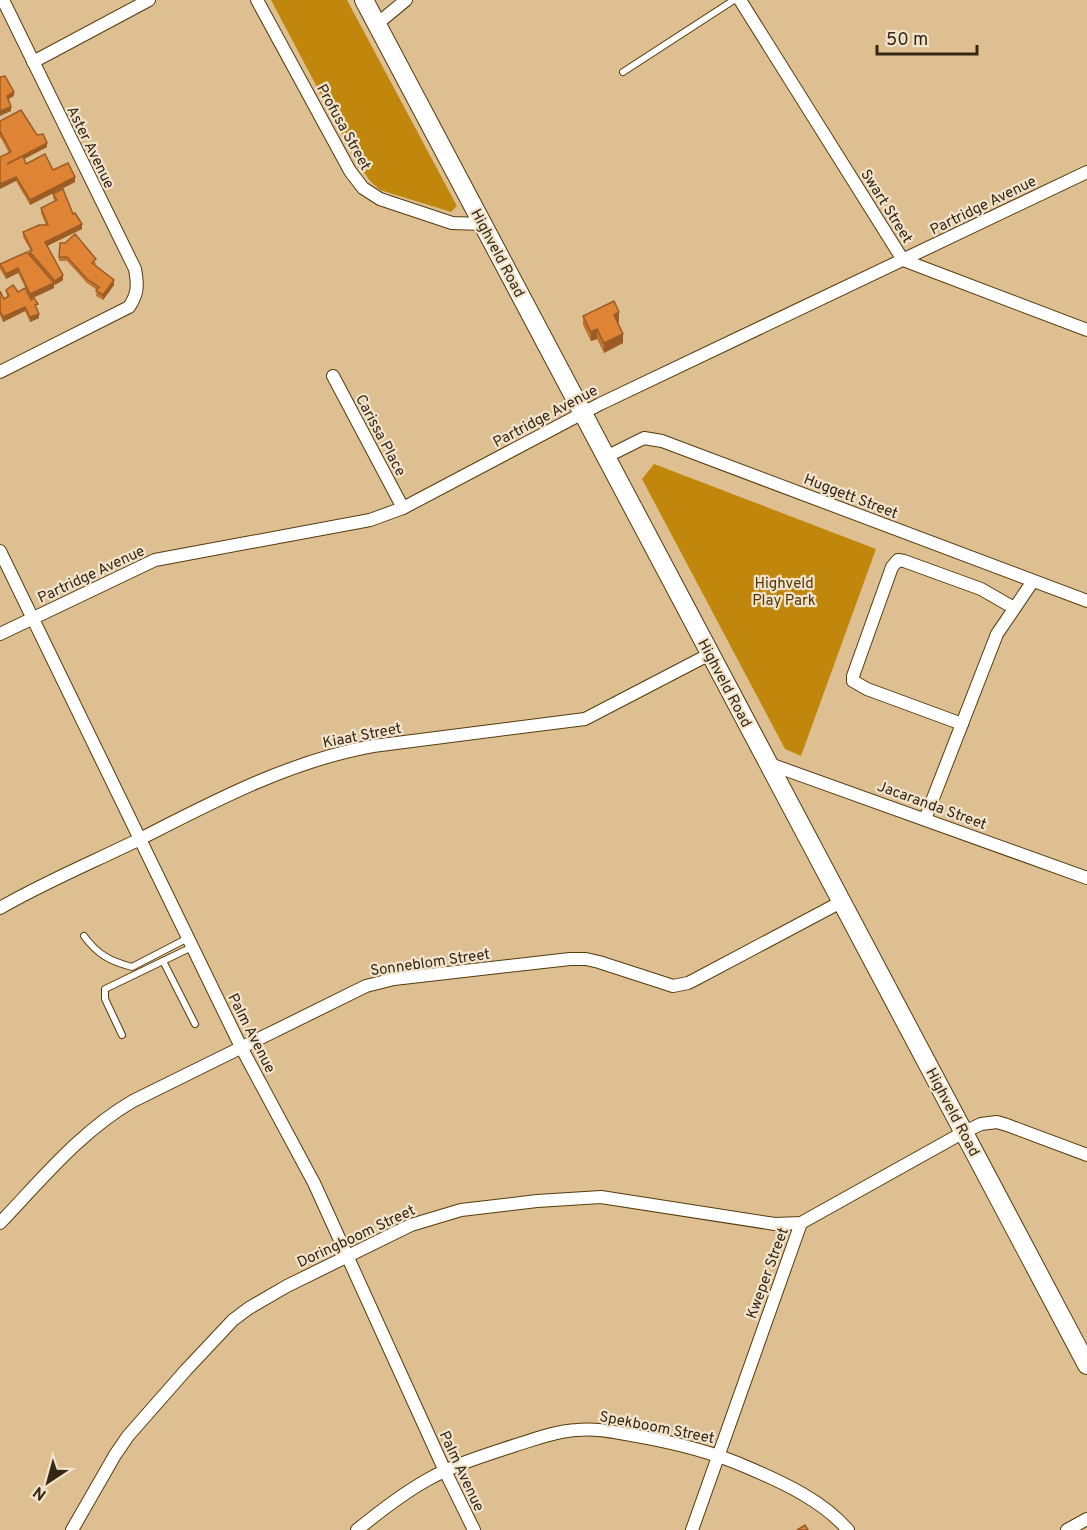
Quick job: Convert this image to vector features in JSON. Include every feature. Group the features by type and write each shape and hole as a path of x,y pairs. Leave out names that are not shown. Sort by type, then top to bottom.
{"street":[{"name":"Aster Avenue","path":"0,372 129,307 135,299 139,286 135,269 3,0"},
{"path":"33,62 149,0"},
{"name":"Profusa Street","path":"257,0 350,171 363,188 380,199 452,223 482,224"},
{"name":"Highveld Road","path":"364,0 1087,1365"},
{"path":"377,24 406,0"},
{"name":"Swart Street","path":"740,0 903,260 1087,330"},
{"name":"Partridge Avenue","path":"0,634 155,560 370,520 403,508 583,413 1087,171"},
{"name":"Carissa Place","path":"333,376 403,508"},
{"name":"Huggett Street","path":"606,457 644,438 662,441 1087,601"},
{"name":"Palm Avenue","path":"0,551 242,1047 314,1183 445,1472 474,1530"},
{"path":"962,724 867,689 853,681 892,567 898,560 904,561 981,589 1014,608"},
{"path":"925,819 997,634 1033,581"},
{"name":"Kiaat Street","path":"0,908 201,807 299,765 345,751 585,720 710,654"},
{"name":"Jacaranda Street","path":"767,763 1087,878"},
{"name":"Sonneblom Street","path":"0,1223 58,1161 108,1116 366,986 394,979 586,959 619,968 664,985 680,986 841,902"},
{"name":"Kweper Street","path":"692,1530 801,1223 981,1124 997,1122 1087,1155"},
{"name":"Doringboom Street","path":"72,1530 128,1436 220,1333 249,1308 287,1286 411,1225 450,1212 590,1197 612,1198 775,1224 801,1223"},
{"name":"Spekboom Street","path":"357,1530 427,1480 473,1459 543,1436 578,1430 616,1432 719,1455 798,1492 823,1508 848,1530"},
{"path":"1067,1530 1087,1520"}],"lane":[{"path":"623,72 734,0"},
{"path":"84,936 95,951 102,956 132,967 190,942"},
{"path":"122,1035 105,999 105,989 163,961 190,942"},
{"path":"163,961 195,1024"}],"green space":[{"path":"271,0 347,0 457,206 451,212 380,190 370,181 356,161"},
{"name":"Highveld Play Park","path":"654,464 876,549 801,756 785,749 642,479"}],"building":[{"path":"5,76 14,92 7,96 11,107 0,111 0,77"},
{"path":"21,110 37,135 43,134 47,143 7,164 23,156 26,164 45,154 53,170 68,163 75,177 30,200 16,177 0,184 0,157 11,152 0,134 0,121"},
{"path":"63,189 73,214 75,213 82,224 45,242 63,275 55,281 29,251 32,250 23,232 39,225 48,225 41,208 57,200 53,194"},
{"path":"75,234 96,259 92,263 114,280 103,295 96,291 99,287 87,279 67,257 59,257 60,243 65,243"},
{"path":"27,252 54,283 30,294 18,268 6,274 0,264"},
{"path":"13,285 18,292 25,288 31,300 34,298 38,304 35,305 39,314 30,317 25,307 3,317 0,311 0,291 4,299 9,296 6,290"},
{"path":"614,301 619,312 614,315 623,334 604,343 597,329 591,332 583,316"},
{"path":"805,1525 808,1530 797,1530"}]}
